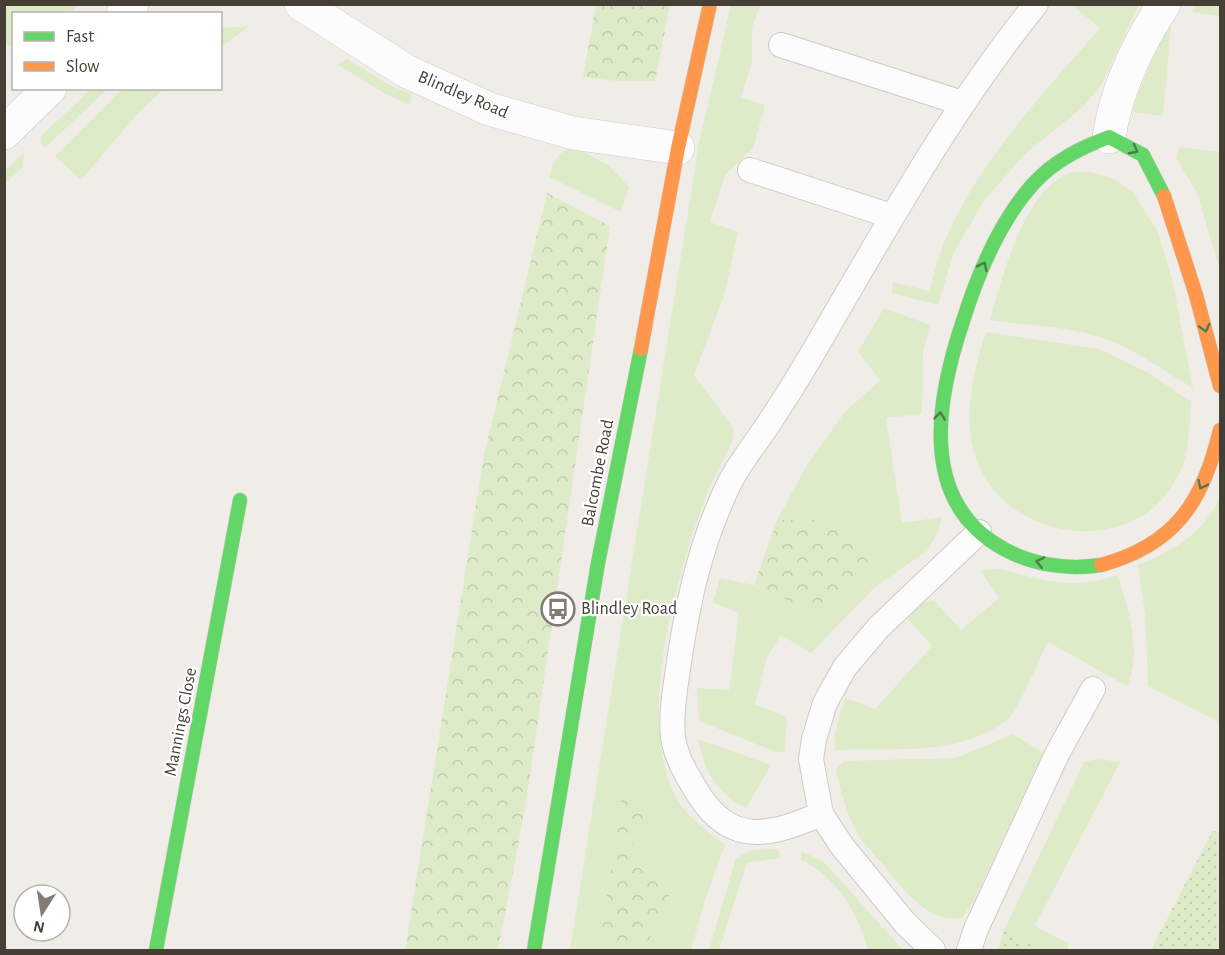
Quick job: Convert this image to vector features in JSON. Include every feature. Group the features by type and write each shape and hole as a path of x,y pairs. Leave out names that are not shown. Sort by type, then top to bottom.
{"street":[{"name":"Blindley Road","path":"301,4 406,71 489,109 573,133 678,148"},
{"name":"Balcombe Road","path":"534,951 598,563 663,240 678,148 710,4"},
{"path":"1109,137 1113,108 1125,79 1164,4"},
{"path":"8,121 47,90"},
{"path":"1221,386 1196,295 1166,201 1143,155 1109,137 1079,146 1025,190 980,273 962,321 944,378 939,426 944,469 956,501 979,532 1014,556 1050,564 1090,567 1126,556 1162,536 1191,507 1212,464 1221,430"},
{"name":"Mannings Close","path":"156,951 240,500"}],"lane":[{"path":"821,814 783,830 760,833 740,829 711,814 687,775 674,742 674,697 685,619 698,564 728,484 797,380 891,216 962,103 995,55 1036,4"},
{"path":"781,45 962,103"},
{"path":"750,170 891,216"},
{"path":"933,951 905,923 842,846 821,814 812,759 814,739 825,703 845,667 879,627 979,532"},
{"path":"969,951 976,929 1057,754 1093,689"}],"green space":[{"path":"5,4 78,4 71,12 12,12 12,47 5,44"},
{"path":"596,5 670,5 655,81 617,81 583,77"},
{"path":"731,5 760,5 752,28 752,62 741,97 764,105 764,110 753,148 725,175 710,222 738,232 724,296 694,375 733,427 734,436 705,499 673,605 660,686 659,725 664,761 678,801 696,822 725,845 705,900 691,950 644,950 670,895 661,881 635,863 622,795 599,950 570,950 699,143"},
{"path":"1072,5 1139,5 1101,85 1083,107 1024,155 984,201 954,252 938,305 892,293 893,282 929,291 946,238 977,181 1015,128 1100,28"},
{"path":"1196,5 1220,5 1220,16 1191,12"},
{"path":"250,26 222,46 222,28"},
{"path":"1167,26 1171,27 1163,116 1130,112"},
{"path":"347,59 391,86 412,94 410,105 385,94 337,64"},
{"path":"90,90 106,90 45,148 41,143 42,135"},
{"path":"121,90 163,90 140,111 81,180 55,156"},
{"path":"1179,147 1220,152 1220,270 1197,193 1176,158"},
{"path":"577,148 608,165 629,187 621,212 549,177 558,156 565,151"},
{"path":"24,153 23,167 5,184 5,170"},
{"path":"1090,172 1110,177 1132,191 1158,232 1173,283 1193,389 1134,352 1099,337 1068,330 990,320 1016,238 1038,199 1052,184 1067,174"},
{"path":"547,193 610,226 525,809 498,950 405,950 484,455"},
{"path":"884,308 930,325 923,351 922,414 886,418 902,523 942,517 938,532 927,551 875,587 811,653 781,635 767,657 755,704 787,717 785,752 776,752 699,721 697,688 729,690 739,613 713,602 720,578 754,585 795,604 818,520 777,520 807,465 844,413 880,380 858,352"},
{"path":"986,332 1099,349 1149,373 1191,402 1183,466 1168,492 1155,507 1120,526 1094,531 1067,530 1042,523 1018,512 998,495 983,474 970,435 972,390"},
{"path":"1220,497 1220,722 1148,686 1145,614 1138,565 1163,554 1186,539 1206,521"},
{"path":"777,520 818,520 857,537 871,566 853,592 827,610 795,604 754,585"},
{"path":"1001,569 1046,580 1073,583 1102,580 1118,575 1134,645 1132,673 1127,686 1048,642 1012,714 989,731 969,740 925,748 835,750 834,736 845,698 875,709 932,646 908,619 918,604 934,600 961,630 999,598 980,570"},
{"path":"1013,734 1043,753 974,900 962,918 937,915 925,909 905,891 858,835 846,809 836,769 844,761 956,758"},
{"path":"698,739 771,765 746,808 727,795 713,780 704,761"},
{"path":"1098,759 1120,762 1035,926 1069,944 1067,950 1041,950 1004,930 1084,762"},
{"path":"622,794 639,805 646,818 632,838 635,863 661,881 670,895 644,950 599,950"},
{"path":"1213,830 1220,834 1220,950 1151,950"},
{"path":"778,849 781,858 747,863 719,950 709,950 736,858 751,850"},
{"path":"801,851 824,862 903,950 868,950 852,910 844,898 825,876 801,860"},
{"path":"1004,930 1041,950 998,950"}],"traffic: fast":[{"path":"1101,565 1063,566 1027,559 1004,549 976,529 957,504 946,477 941,446 946,382 969,303 991,249 1021,199 1050,168 1078,151 1109,137 1143,155 1164,196"},
{"path":"534,950 598,563 641,349"},
{"path":"156,950 240,500"}],"traffic: slow":[{"path":"641,349 678,148 710,4"},
{"path":"1164,196 1196,295 1220,386"},
{"path":"1101,565 1148,546 1182,517 1205,479 1220,430"}],"place":[{"name":"Blindley Road","path":"558,609"}]}
